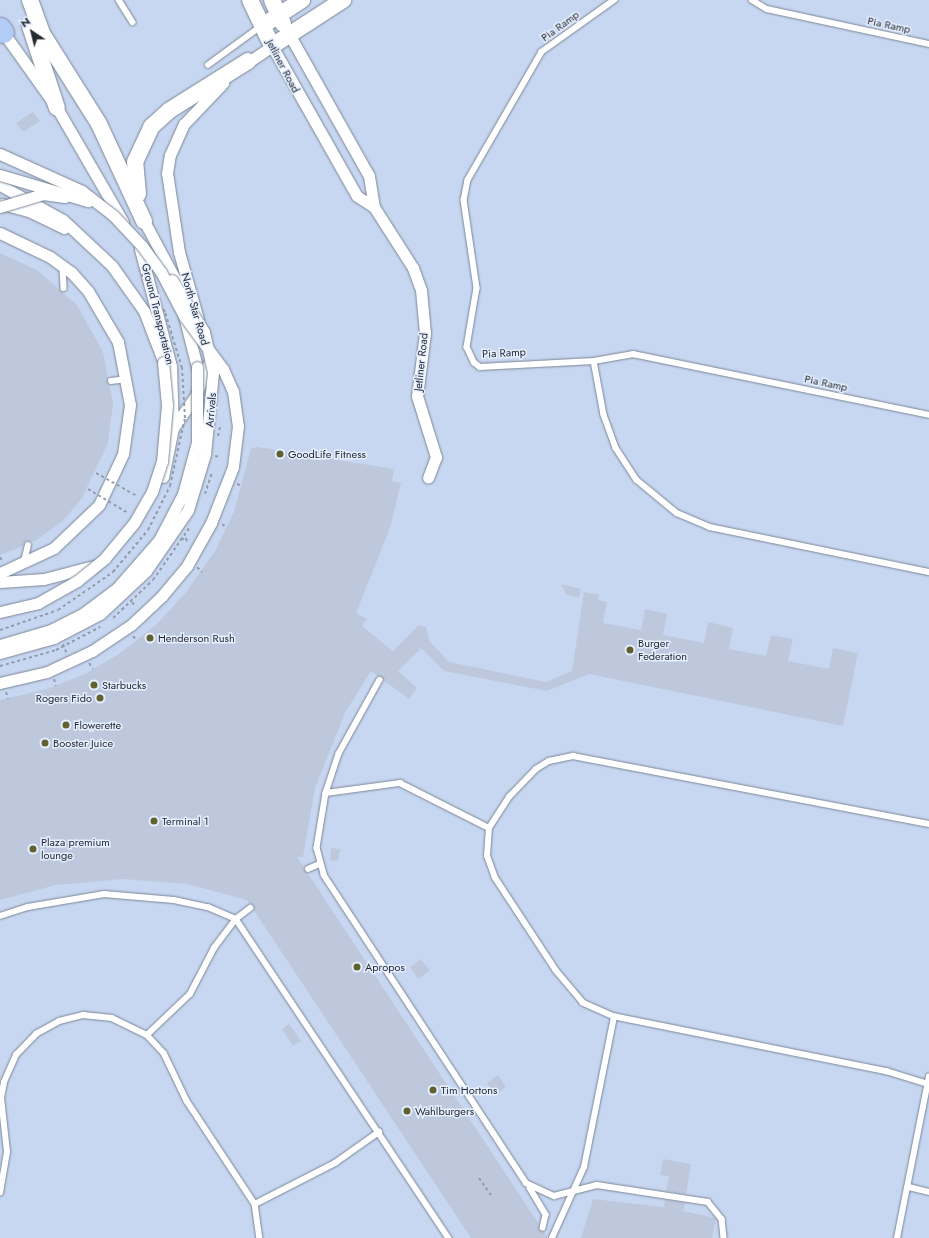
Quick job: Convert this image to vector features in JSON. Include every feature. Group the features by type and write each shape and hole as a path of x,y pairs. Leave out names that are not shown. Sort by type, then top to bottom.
{"street":[{"path":"26,0 33,36 57,108"},
{"path":"30,0 43,35 99,124 144,221 184,295"},
{"name":"Jetliner Road","path":"250,0 272,46 357,196 374,207"},
{"path":"262,26 275,7 302,0"},
{"path":"272,46 343,0"},
{"name":"Jetliner Road","path":"275,7 369,176 374,207 413,268 421,290 424,333 417,396 436,458 428,478"},
{"path":"1,30 57,108 140,249 201,329"},
{"name":"North Star Road","path":"0,653 48,638 89,618 125,590 161,551 185,511 200,472 210,405 208,364 201,329 170,206 170,155 193,113 248,61 272,46"},
{"path":"144,221 137,191 135,162 151,127 170,110 248,61"},
{"path":"0,154 77,188 127,229 162,272 184,316 223,369 237,413 233,467 208,530 179,576 126,628 66,664 3,688"},
{"name":"Arrivals","path":"0,175 79,197 117,217 150,251 184,295 204,332 213,372 202,471 185,515 146,571 100,614 54,638 0,653"},
{"path":"0,185 51,212 99,253 120,276 150,323 165,373 166,429 162,462 152,492 126,534 82,578 38,602 0,612"},
{"path":"0,206 27,197 57,196 90,206 127,229"},
{"path":"0,206 59,225 99,253"},
{"path":"0,232 16,238 63,266 88,291 106,318 118,342 127,378 130,405 126,440 105,495 72,534 24,564 0,573"},
{"name":"Ground Transportation","path":"0,617 61,595 106,561 133,529 160,484 170,455 173,428 171,366 140,249"},
{"path":"0,645 51,630 100,601 142,563 174,516 191,471 200,410 197,367 184,316"},
{"name":"Ground Transportation","path":"173,428 195,397 208,364"},
{"name":"Ground Transportation","path":"0,582 68,575 106,561"}],"lane":[{"path":"119,0 133,22"},
{"name":"Pia Ramp","path":"615,0 557,38 536,59 481,155 464,200 477,288 468,347 474,362 480,367 594,361 633,354 929,415"},
{"name":"Pia Ramp","path":"752,0 767,9 929,44"},
{"path":"208,65 262,26"},
{"path":"63,266 64,288"},
{"path":"594,361 604,415 616,448 637,480 678,513 710,527 929,572"},
{"path":"112,380 127,378"},
{"path":"24,564 28,545"},
{"path":"380,680 339,754 326,793 317,848 318,864 546,1214 543,1228"},
{"path":"926,1084 888,1072 614,1017 583,1003 552,964 495,878 487,856 488,828 509,797 536,769 548,761 573,756 929,824"},
{"path":"326,793 400,783 488,828"},
{"path":"308,869 318,864"},
{"path":"0,916 28,907 104,894 174,900 208,907 236,919 449,1238"},
{"path":"147,1035 192,990 212,952 236,919 250,908"},
{"path":"0,1193 7,1152 2,1118 4,1082 10,1066 25,1044 53,1024 83,1015 112,1018 147,1035 164,1053 187,1101 255,1204 260,1238"},
{"path":"552,1238 584,1167 614,1017"},
{"path":"897,1238 909,1187 926,1084 929,1077"},
{"path":"255,1204 335,1163 379,1132"},
{"path":"526,1183 554,1196 597,1185 708,1202 722,1219 724,1238"},
{"path":"909,1187 929,1192"}],"path":[{"path":"0,630 58,610 113,572 148,530 170,486 185,418 182,368 165,312 154,288 139,270"},
{"path":"215,456 221,457"},
{"path":"208,477 216,480"},
{"path":"222,524 226,527"},
{"path":"179,538 187,541 185,538"},
{"path":"197,567 202,572"},
{"path":"147,584 153,590"},
{"path":"127,601 134,606 132,602"},
{"path":"133,636 137,641"},
{"path":"62,643 67,652 65,646"},
{"path":"44,652 47,660"},
{"path":"89,663 93,669"},
{"path":"3,688 8,699"},
{"path":"479,1178 491,1195"}],"shaded area":[{"path":"0,0 929,0 929,1238 0,1238"}],"building":[{"path":"33,112 40,121 23,132 16,123"},
{"path":"0,253 37,270 77,305 103,352 113,404 108,443 82,498 63,521 35,541 26,541 23,546 0,555"},
{"name":"Terminal 1","path":"258,447 394,469 392,481 401,483 390,528 356,613 367,619 362,626 393,651 419,625 426,627 430,642 449,662 546,682 572,671 584,592 599,595 598,600 607,602 603,623 641,630 645,609 667,614 663,635 704,643 708,622 733,628 729,649 766,656 771,635 793,639 788,661 829,669 833,648 858,653 843,726 589,674 547,691 444,671 421,648 398,671 417,688 409,699 371,671 345,713 315,788 303,857 297,857 548,1238 471,1238 247,900 187,884 123,879 56,885 0,900 0,700 47,689 85,674 119,654 158,623 186,592 215,551 234,512 251,448"},
{"path":"561,584 581,589 579,597 567,595"},
{"path":"331,848 340,849 338,861 330,860"},
{"path":"421,959 430,971 418,979 410,967"},
{"path":"289,1024 301,1041 293,1046 282,1029"},
{"path":"498,1075 506,1087 495,1095 487,1083"},
{"path":"663,1159 691,1164 686,1194 666,1191 669,1176 660,1175"},
{"path":"593,1199 664,1207 665,1200 685,1203 683,1211 716,1218 712,1238 581,1238"}],"place":[{"name":"GoodLife Fitness","path":"280,454"},
{"name":"Henderson Rush","path":"150,638"},
{"name":"Burger Federation","path":"630,650"},
{"name":"Starbucks","path":"94,685"},
{"name":"Rogers Fido","path":"100,698"},
{"name":"Flowerette","path":"66,725"},
{"name":"Booster Juice","path":"45,743"},
{"name":"Terminal 1","path":"154,821"},
{"name":"Plaza premium lounge","path":"33,849"},
{"name":"Apropos","path":"357,967"},
{"name":"Tim Hortons","path":"433,1090"},
{"name":"Wahlburgers","path":"407,1111"}]}
